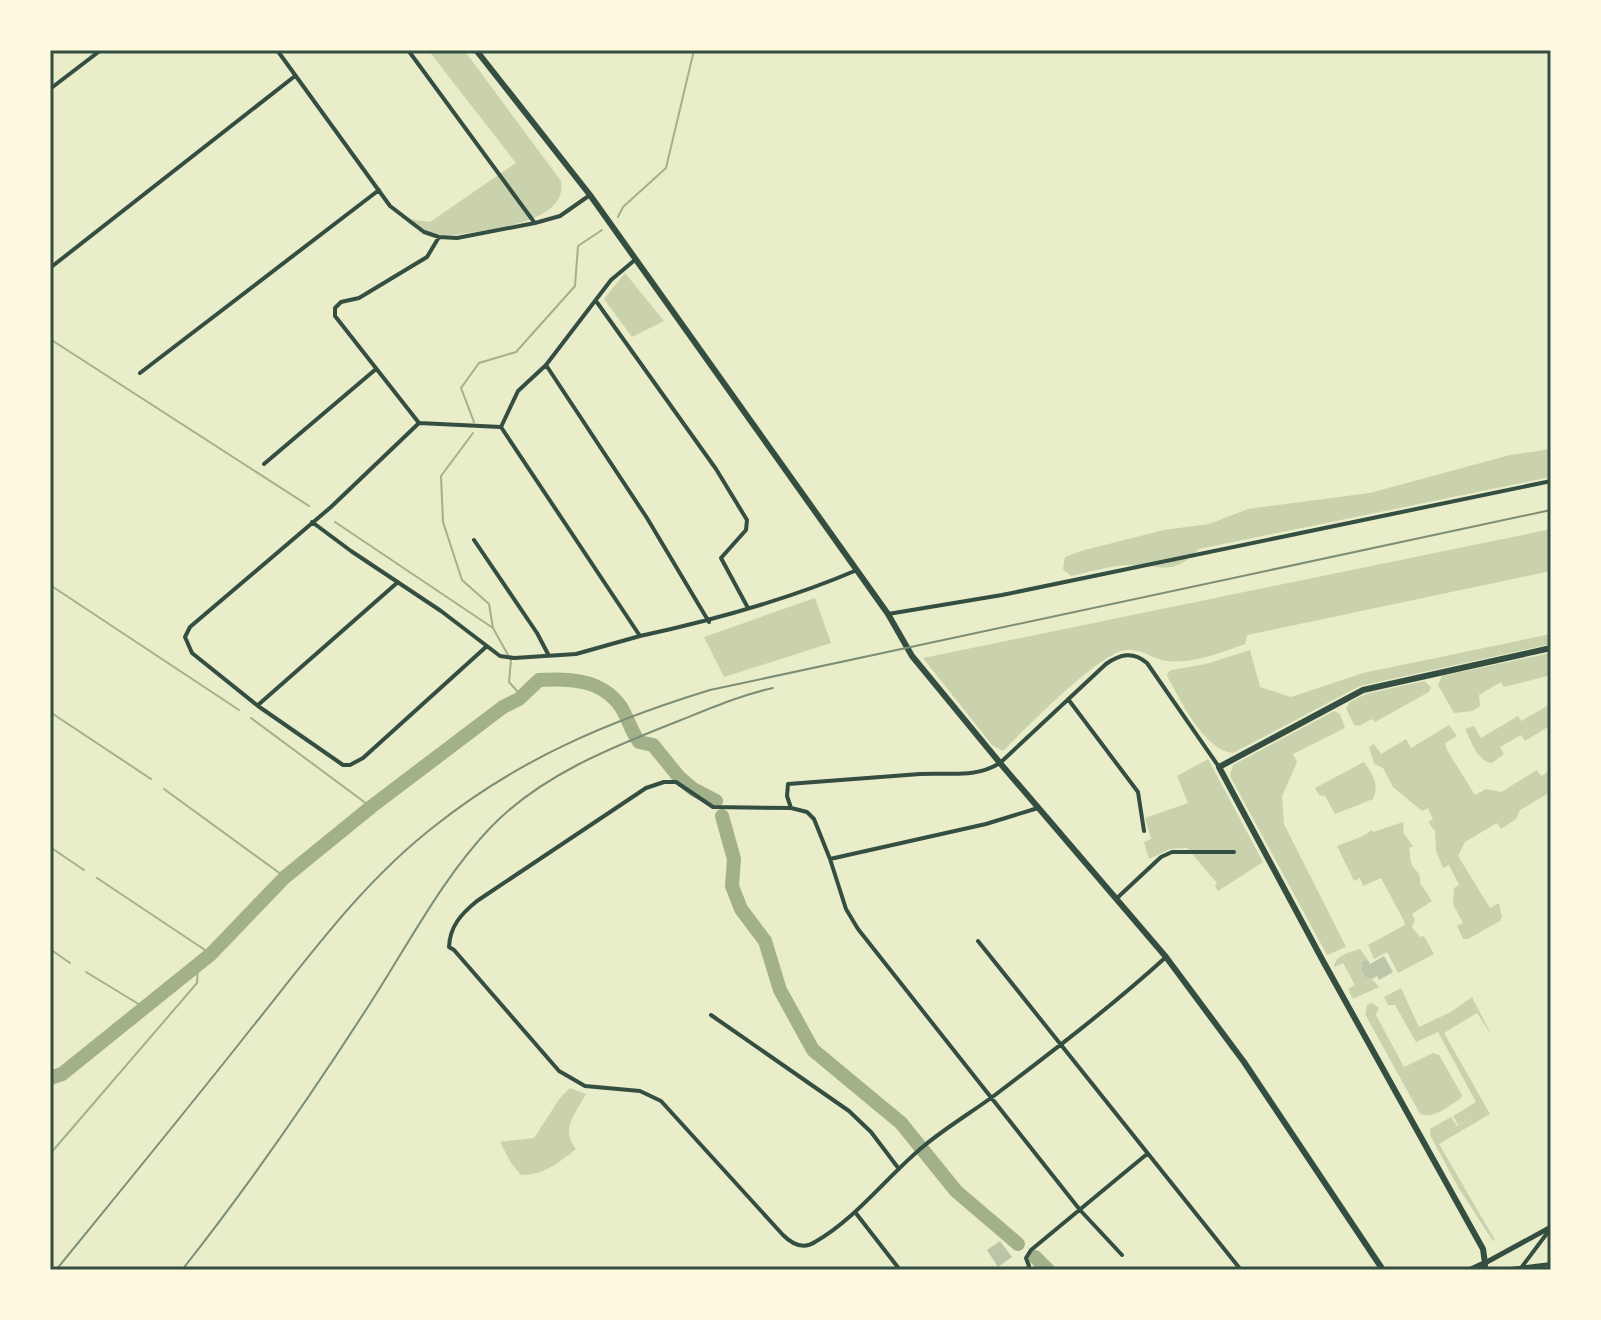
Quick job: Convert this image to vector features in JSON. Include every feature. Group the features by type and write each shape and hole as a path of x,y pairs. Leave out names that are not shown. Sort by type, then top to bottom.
{"main road":[{"path":"476,50 590,195 888,614 912,656 1166,957 1244,1062 1383,1270"},
{"path":"1470,1270 1486,1266 1483,1247 1219,767 1363,690 1551,648"}],"street":[{"path":"50,89 101,50"},
{"path":"277,50 390,206 424,232 439,237 468,236 535,223 560,216 590,195"},
{"path":"408,50 535,223"},
{"path":"50,268 295,76"},
{"path":"140,373 379,190"},
{"path":"419,423 337,319 335,308 341,302 359,298 427,257 439,237"},
{"path":"501,427 518,391 546,365 611,280 636,259"},
{"path":"596,301 716,469 747,520 746,530 721,558 748,608"},
{"path":"546,365 647,518 709,622"},
{"path":"264,464 376,369"},
{"path":"487,646 363,758 343,765 258,706 192,653 185,637 190,627 312,522 419,423 501,427"},
{"path":"501,427 640,636"},
{"path":"888,614 1002,595 1551,481"},
{"path":"312,522 500,656 514,658 576,654 640,636 709,622 807,592 857,570"},
{"path":"474,540 548,654"},
{"path":"258,706 398,582"},
{"path":"791,808 787,796 788,784 924,774 974,774 1000,763 1113,659 1127,655 1138,656 1151,668 1219,767"},
{"path":"1068,699 1138,792 1144,831"},
{"path":"1122,1255 1080,1210 992,1097 852,920 814,819 807,812 791,808 713,807 676,782 664,782 638,792 477,901 458,919 450,935 449,947 559,1071 589,1087 635,1090 661,1101 792,1243 806,1246 816,1242 854,1211 918,1151 992,1097 1060,1045 1166,957"},
{"path":"830,859 986,824 1038,808"},
{"path":"1116,899 1161,857 1172,852 1234,852"},
{"path":"978,941 1241,1270"},
{"path":"711,1015 849,1111 871,1132 899,1169"},
{"path":"1027,1270 1026,1258 1031,1250 1147,1154"},
{"path":"854,1211 900,1270"},
{"path":"1486,1266 1551,1228"},
{"path":"1521,1268 1551,1228"},
{"path":"1503,1270 1551,1264"}],"green space":[{"path":"428,50 464,50 561,181 560,196 552,207 521,223 454,235 426,232 413,227 403,218 430,222 516,163"},
{"path":"625,273 664,321 632,337 604,299"},
{"path":"1551,449 1551,477 1199,549 1173,567 1121,566 1071,576 1063,569 1065,557 1081,551 1164,530 1209,524 1248,509 1370,493 1510,455"},
{"path":"1551,529 1551,571 1247,635 1245,644 1196,659 1167,661 1131,650 1114,654 1081,677 1003,751 992,745 923,658"},
{"path":"815,598 831,643 724,677 704,637"},
{"path":"1551,634 1551,644 1360,686 1233,753 1222,750 1203,734 1167,676 1172,670 1206,664 1250,650 1260,687 1291,697 1363,673"},
{"path":"1551,653 1551,675 1504,687 1501,682 1479,695 1480,706 1473,711 1454,713 1438,685 1442,676"},
{"path":"1424,681 1431,687 1429,692 1375,722 1372,719 1359,726 1354,725 1346,708 1350,702 1366,694"},
{"path":"1551,704 1551,725 1525,741 1521,735 1500,747 1504,754 1492,763 1479,755 1465,729 1474,726 1481,738 1518,716 1521,721"},
{"path":"1334,711 1340,714 1345,728 1293,754 1297,762 1282,796 1284,824 1346,947 1327,955 1230,776 1233,765"},
{"path":"1449,725 1457,736 1445,743 1447,750 1475,795 1486,789 1501,792 1537,770 1541,776 1551,770 1549,793 1520,810 1516,819 1501,829 1497,823 1465,842 1458,856 1490,908 1499,903 1502,917 1468,939 1463,939 1457,926 1463,923 1453,904 1454,888 1459,885 1449,865 1443,868 1436,851 1435,831 1428,822 1433,819 1428,808 1422,811 1393,787 1383,768 1374,764 1369,747 1374,744 1381,754 1406,739 1411,748"},
{"path":"1208,759 1263,862 1218,891 1217,883 1187,848 1170,849 1149,859 1144,842 1151,839 1145,818 1188,803 1177,776"},
{"path":"1364,762 1375,784 1373,799 1335,814 1325,796 1319,795 1315,788"},
{"path":"1403,822 1404,834 1413,846 1409,848 1411,863 1432,901 1412,914 1415,920 1412,927 1420,937 1424,936 1434,954 1398,973 1387,952 1374,959 1368,945 1405,925 1404,921 1381,878 1363,886 1360,878 1354,881 1337,846 1372,830"},
{"path":"1360,949 1368,960 1361,965 1365,977 1372,979 1379,987 1353,999 1348,989 1355,985 1343,963 1334,967 1340,957"},
{"path":"1401,988 1419,1027 1451,1012 1472,997 1492,1036 1477,1013 1444,1033 1490,1114 1439,1144 1493,1241 1458,1187 1430,1135 1430,1129 1451,1117 1457,1126 1482,1112 1458,1125 1453,1116 1476,1102 1438,1032 1416,1042 1395,1005 1388,1005 1384,997"},
{"path":"1372,1003 1379,1008 1376,1015 1404,1067 1433,1053 1439,1055 1462,1095 1460,1099 1436,1114 1420,1114 1365,1014 1367,1005"},
{"path":"570,1088 586,1094 569,1128 571,1142 576,1149 544,1170 521,1175 500,1142 534,1138"}],"building":[{"path":"1384,956 1393,972 1379,980 1377,976 1372,979 1365,977 1362,962 1368,960 1370,964"},
{"path":"1000,1241 1012,1257 998,1267 987,1250"}],"waterway":[{"path":"618,217 623,207 666,168 694,50"},
{"path":"474,422 461,388 479,363 516,352 575,286 578,246 602,230"},
{"path":"50,339 309,506"},
{"path":"473,433 441,476 443,522 462,580 489,604 493,628 508,655"},
{"path":"335,522 493,628"},
{"path":"50,585 239,710"},
{"path":"511,660 509,682 518,692 519,699"},
{"path":"50,1078 62,1074 211,954 285,877 371,807 503,707 519,699 539,680 573,680 604,691 621,707 639,742 653,745 679,777 693,789 716,801"},
{"path":"50,712 151,779"},
{"path":"251,718 371,807"},
{"path":"164,789 285,877"},
{"path":"722,816 734,859 732,886 741,909 765,941 780,990 813,1050 901,1123 956,1191 1018,1244"},
{"path":"50,847 84,870"},
{"path":"97,878 211,954"},
{"path":"50,949 70,963"},
{"path":"50,1154 197,983 198,964"},
{"path":"86,972 145,1008"},
{"path":"1035,1257 1048,1270"}],"railway":[{"path":"56,1270 315,949 384,871 409,847 467,802 566,744 636,715 710,690 1551,510"},
{"path":"182,1270 280,1138 457,867 491,827 533,792 580,763 715,706 773,688"}]}
